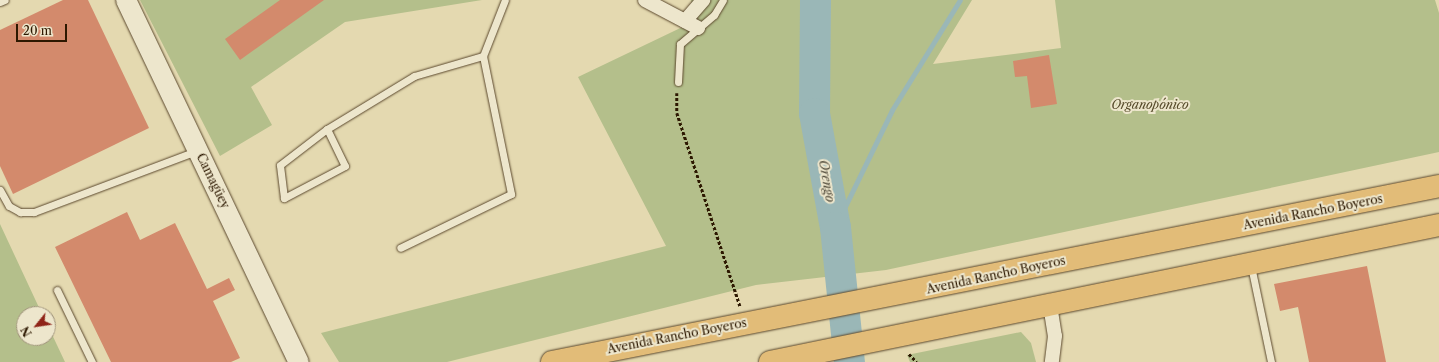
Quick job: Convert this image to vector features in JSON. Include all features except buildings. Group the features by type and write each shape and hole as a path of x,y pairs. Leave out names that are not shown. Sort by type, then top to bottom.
{"highway":[{"name":"Avenida Rancho Boyeros","path":"552,362 745,322 897,295 1439,186"},
{"path":"770,362 893,339 1250,263 1439,225"}],"main road":[{"name":"Camagüey","path":"126,0 299,362"}],"street":[{"path":"645,0 698,28"},
{"path":"685,21 702,0"},
{"path":"1050,305 1055,336 1052,362"}],"lane":[{"path":"0,2 5,0"},
{"path":"400,248 512,194 484,56 505,0"},
{"path":"678,82 680,44 714,15 723,0"},
{"path":"327,129 345,166 284,198 280,165 327,129 414,76 484,56"},
{"path":"0,190 9,206 20,212 34,212 198,150"},
{"path":"1250,263 1271,362"},
{"path":"57,290 92,362"}],"path":[{"path":"678,82 677,113 745,322"}],"green space":[{"path":"140,0 482,0 345,22 251,87 272,125 220,156"},
{"name":"Organopónico","path":"691,0 972,0 933,64 1061,48 1055,0 1435,0 1439,13 1439,152 886,270 756,285 447,362 339,362 321,333 666,246 578,77 695,21"},
{"path":"0,224 38,306 16,306 16,346 56,346 56,343 65,362 0,362"},
{"path":"1021,332 1031,343 1036,362 910,362 907,355"}],"waterway":[{"name":"Orengo","path":"815,0 814,113 835,227 849,362"},
{"path":"835,227 892,110 960,0"}]}
